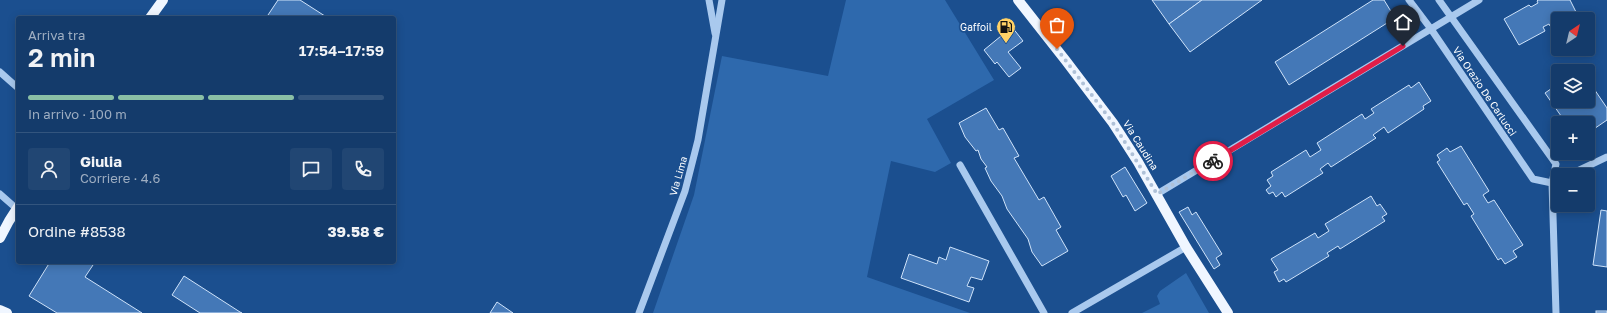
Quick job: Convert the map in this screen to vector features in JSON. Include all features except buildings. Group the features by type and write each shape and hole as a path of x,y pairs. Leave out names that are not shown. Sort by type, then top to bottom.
{"main road":[{"path":"151,16 163,0"},
{"name":"Via Caudina","path":"1018,0 1113,123 1157,194 1186,247 1228,313"},
{"path":"0,238 16,210"}],"street":[{"name":"Via Lima","path":"709,0 716,39"},
{"name":"Via Lima","path":"640,313 685,191 698,140 722,0"},
{"name":"Via Orazio De Carlucci","path":"1409,0 1431,29 1533,179 1551,181"},
{"name":"Via Orazio De Carlucci","path":"1439,0 1556,164 1556,168"},
{"path":"1157,194 1479,0"},
{"path":"0,72 16,86"},
{"path":"1584,168 1607,157"},
{"path":"960,165 1044,313"},
{"path":"0,194 16,207"},
{"name":"Via Orazio De Carlucci","path":"1555,212 1556,313"},
{"path":"1072,313 1186,247"}],"shaded area":[{"path":"846,0 945,0 994,80 927,119 951,163 935,172 891,161 867,277 970,313 653,313 694,195 722,56 828,76"},
{"path":"1186,273 1209,313 1142,313 1160,304 1157,296 1160,291"}],"way so far":[{"path":"1057,49 1113,123 1157,194 1213,161"}],"place":[{"name":"Gaffoil","path":"1006,44"}],"route":[{"path":"1213,161 1403,46"}]}
